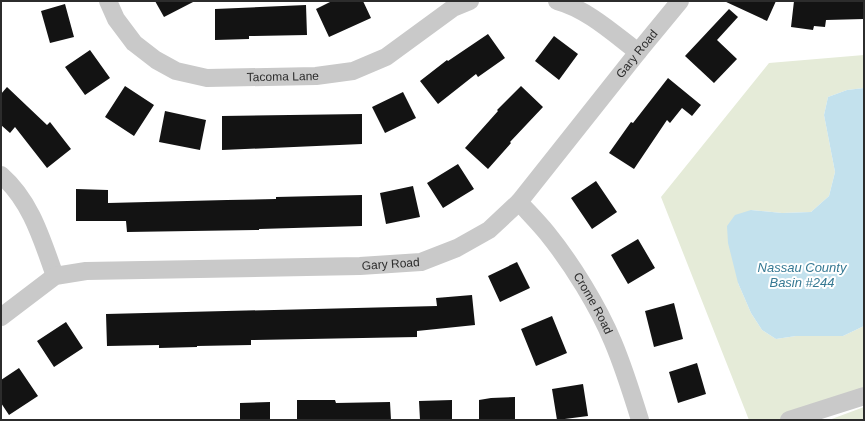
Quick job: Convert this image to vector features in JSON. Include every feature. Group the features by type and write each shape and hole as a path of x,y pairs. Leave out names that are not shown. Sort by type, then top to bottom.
{"street":[{"name":"Tacoma Lane","path":"108,1 116,19 134,43 156,60 176,71 207,78 316,76 353,71 386,57 453,8 470,1"},
{"path":"557,1 568,4 599,22 638,52"},
{"name":"Gary Road","path":"1,317 55,276 86,271 360,266 421,262 457,248 489,230 519,202 680,1"},
{"path":"1,175 24,202 37,226 55,276"},
{"name":"Crome Road","path":"519,202 548,234 568,261 592,300 613,341 627,377 640,420"},
{"path":"790,420 864,396"}],"green space":[{"path":"864,55 864,88 847,90 828,97 824,115 835,172 829,196 811,212 782,213 751,210 738,283 751,313 762,330 776,339 796,336 843,336 864,326 864,396 789,420 749,420 661,197 769,63"},
{"path":"864,407 864,420 829,420"}],"water":[{"name":"Nassau County Basin #244","path":"864,88 864,326 843,336 796,336 776,339 762,330 751,313 738,283 728,243 727,226 735,215 751,210 782,213 811,212 829,196 835,172 824,115 828,97 847,90"}],"building":[{"path":"155,1 195,1 164,17"},
{"path":"332,1 363,1 371,18 329,37 316,9"},
{"path":"724,1 776,1 767,21"},
{"path":"794,1 864,1 864,19 826,20 825,27 814,26 813,30 791,27"},
{"path":"65,4 74,37 50,43 41,11"},
{"path":"306,5 307,35 249,36 249,39 215,40 215,9"},
{"path":"729,9 738,17 717,40 737,59 714,83 685,56"},
{"path":"488,34 505,58 478,77 476,74 438,104 420,81 447,60 448,61"},
{"path":"554,36 578,54 559,80 535,61"},
{"path":"90,50 110,78 85,95 65,67"},
{"path":"668,78 701,105 692,116 682,108 670,123 667,120 634,169 609,153 631,122 633,123"},
{"path":"125,86 154,105 134,136 105,117"},
{"path":"521,86 543,107 510,142 511,143 488,169 465,148 498,111 497,110"},
{"path":"7,87 47,125 50,122 71,149 47,168 15,127 10,133 1,125 1,94"},
{"path":"403,92 416,118 385,133 372,107"},
{"path":"165,111 206,120 200,150 159,142"},
{"path":"362,114 362,144 222,150 222,116"},
{"path":"458,164 474,189 443,208 427,183"},
{"path":"596,181 617,212 592,229 571,198"},
{"path":"413,186 420,217 386,224 380,193"},
{"path":"76,189 108,190 108,203 276,199 276,197 362,195 362,226 259,230 127,232 126,221 76,221"},
{"path":"638,239 655,268 628,284 611,255"},
{"path":"517,262 530,288 500,302 488,276"},
{"path":"472,295 475,325 417,331 417,337 251,340 251,345 197,347 159,348 159,345 107,346 106,314 437,306 436,298"},
{"path":"674,303 683,339 654,347 645,311"},
{"path":"552,316 567,353 536,366 521,329"},
{"path":"66,322 83,348 54,367 37,341"},
{"path":"697,363 706,394 678,403 669,372"},
{"path":"19,368 38,396 9,415 1,403 1,380"},
{"path":"583,384 588,416 557,420 552,389"},
{"path":"515,397 515,420 479,420 479,400"},
{"path":"297,400 335,400 336,403 390,402 391,420 297,420"},
{"path":"452,400 452,420 420,420 419,401"},
{"path":"270,402 270,420 240,420 240,403"}]}
